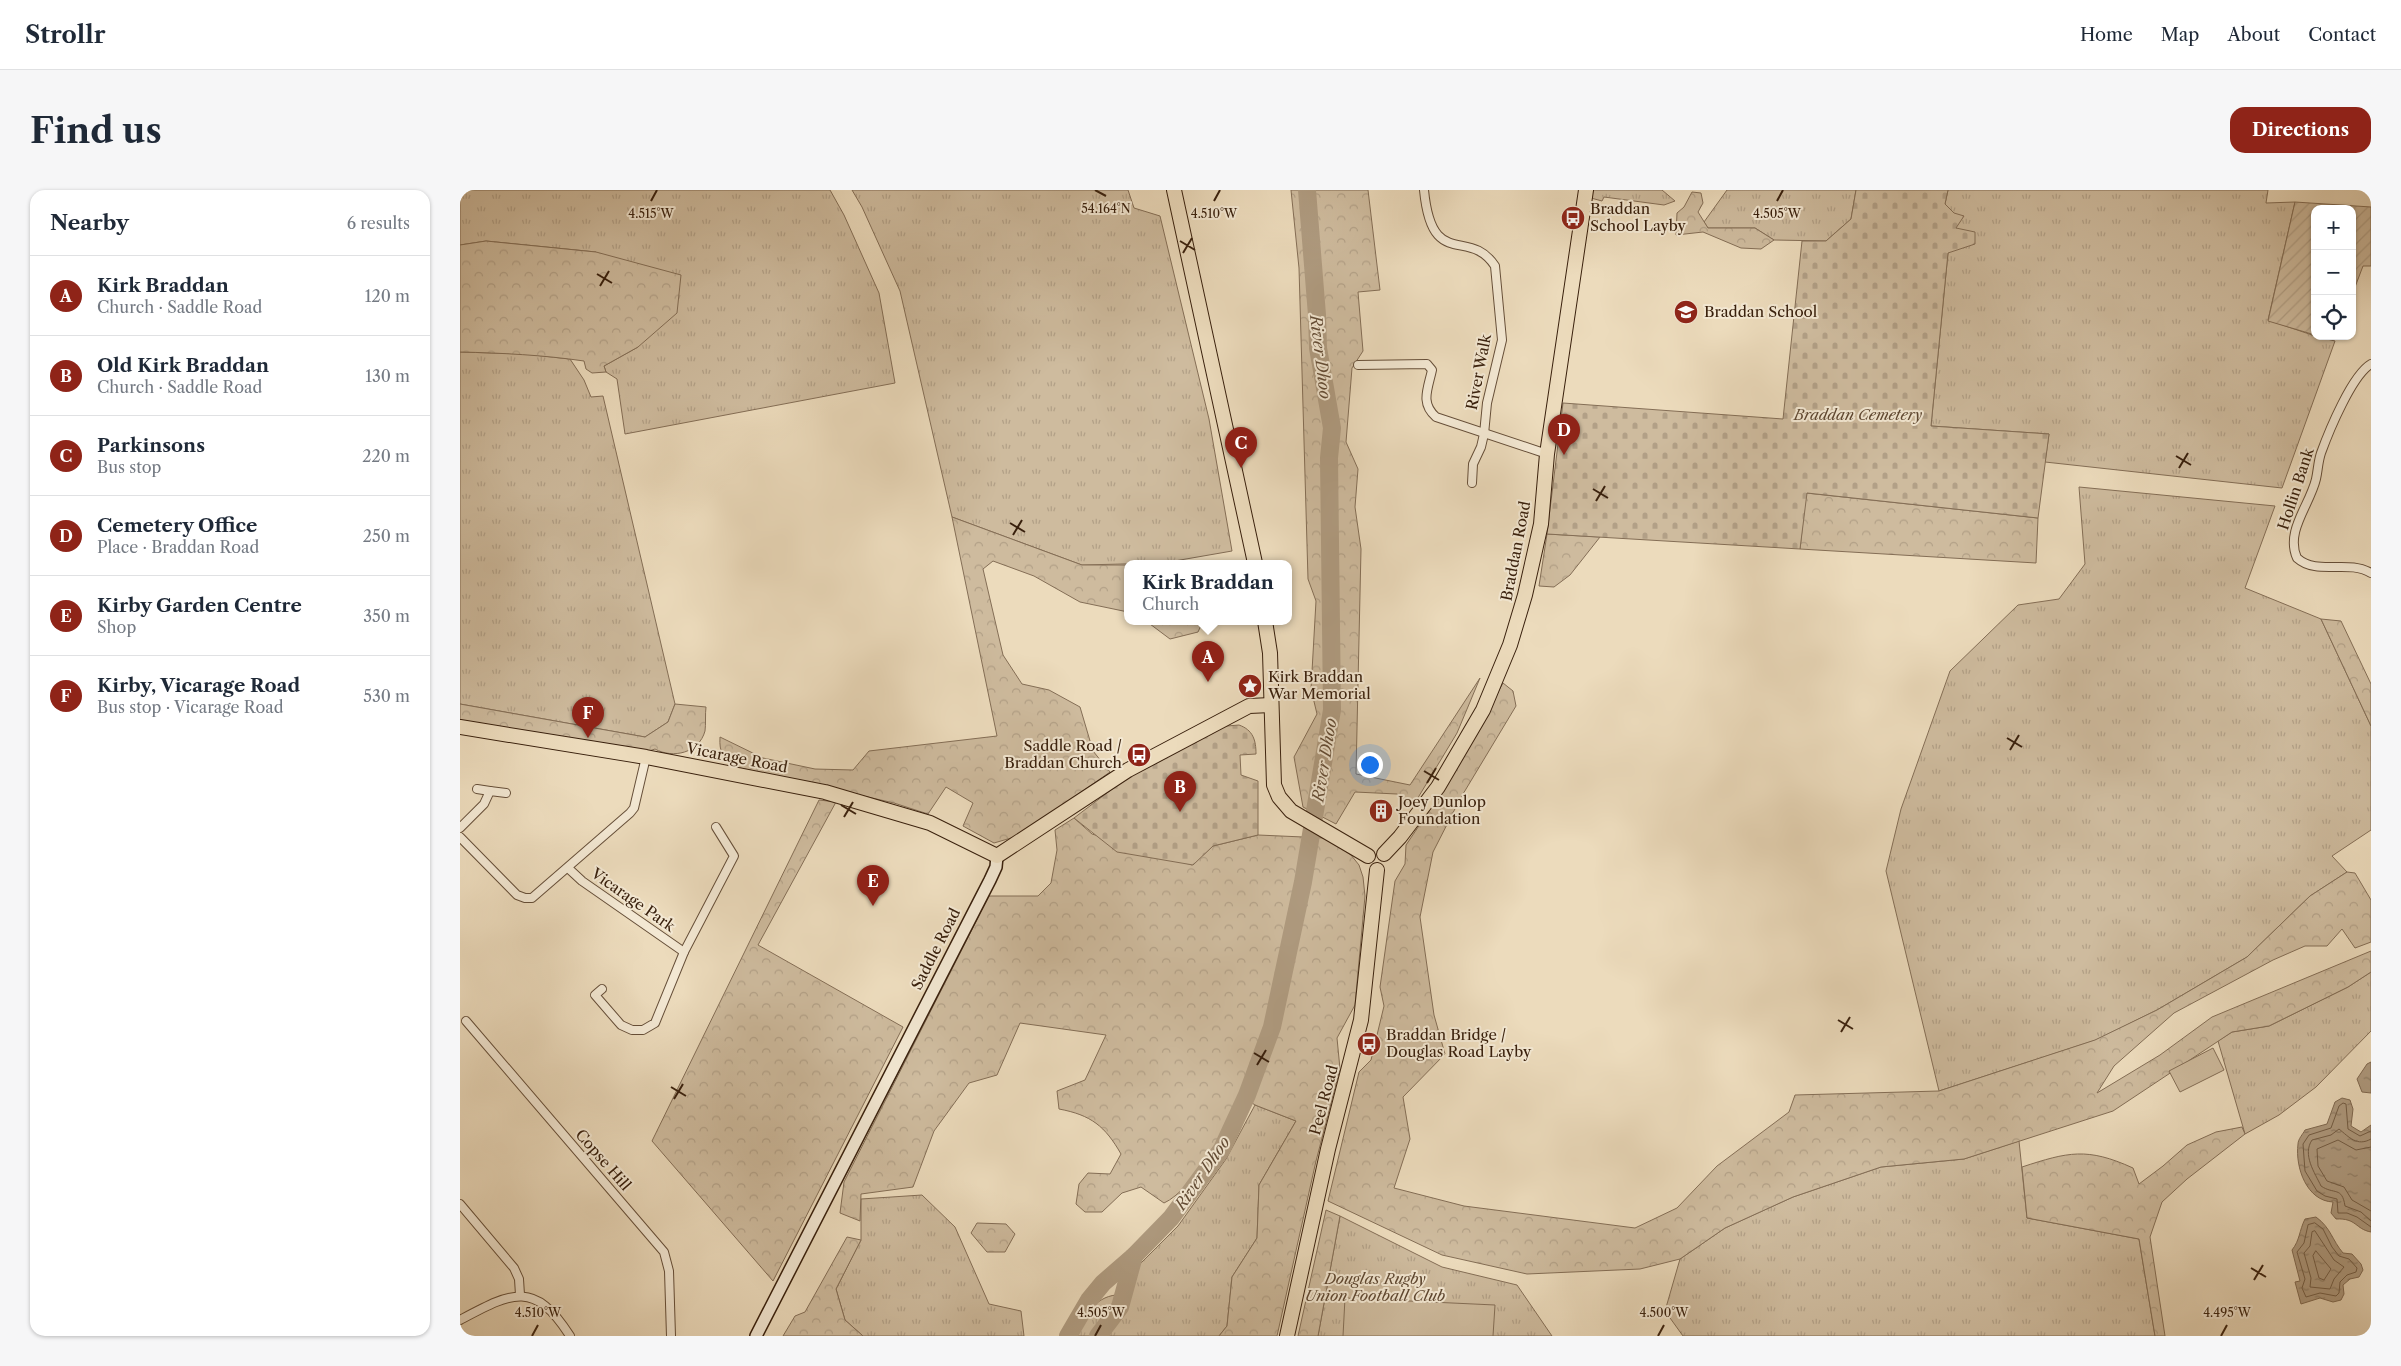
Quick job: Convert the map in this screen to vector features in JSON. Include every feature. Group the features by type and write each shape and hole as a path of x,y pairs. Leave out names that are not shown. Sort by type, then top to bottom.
{"highway":[{"path":"1174,190 1253,560"},
{"name":"Braddan Road","path":"1384,854 1400,837 1438,787 1483,710 1507,652 1525,595 1541,524 1547,454 1586,190"},
{"path":"1266,625 1270,653 1274,785 1279,798 1291,811 1366,855 1369,865 1377,870 1384,866 1386,858 1384,854 1376,850 1366,855"},
{"path":"997,856 1128,770 1249,706 1271,705"},
{"name":"Vicarage Road","path":"460,727 646,758 824,792 930,823 997,856"},
{"name":"Peel Road","path":"1287,1336 1328,1149 1361,1020 1377,870"}],"main road":[{"name":"Saddle Road","path":"756,1336 990,880 997,856"}],"street":[{"name":"River Walk","path":"1424,190 1431,226 1440,242 1481,253 1490,258 1495,266 1502,340 1486,403 1484,434 1481,447 1473,464 1472,483"},
{"path":"1358,364 1428,364 1432,370 1425,393 1426,401 1436,417 1547,454"},
{"name":"Hollin Bank","path":"2371,364 2363,369 2354,382 2321,453 2316,480 2303,509 2293,543 2296,558 2311,566 2347,566 2371,571"},
{"name":"Vicarage Park","path":"460,837 516,894 525,898 532,898 634,808 646,758"},
{"path":"477,790 506,793"},
{"path":"460,828 484,804 490,791"},
{"name":"Vicarage Park","path":"596,995 621,1025 632,1030 643,1030 655,1023 684,952 734,856 716,827"},
{"name":"Vicarage Park","path":"568,868 582,881 684,952"},
{"path":"588,1001 602,989"},
{"name":"Copse Hill","path":"466,1021 664,1252 669,1272 671,1336"},
{"path":"460,1204 514,1268 520,1295"},
{"path":"460,1320 504,1298 520,1295 532,1298 546,1305 570,1336"}],"green space":[{"path":"460,190 830,190 844,215 879,293 895,383 625,434 617,379 606,372 604,366 638,347 596,252 486,241 460,245"},
{"path":"852,190 1128,190 1134,208 1160,216 1209,419 1232,551 1180,560 1124,560 1124,564 1082,565 952,517 900,291 862,207"},
{"path":"1291,190 1368,190 1380,290 1358,292 1363,351 1352,368 1346,442 1358,469 1355,507 1361,549 1356,774 1410,785 1480,678 1457,733 1413,806 1397,794 1355,792 1336,824 1303,807 1294,757 1317,714 1311,689 1316,601 1308,579 1299,268"},
{"path":"1592,190 1662,190 1675,201 1664,205 1604,197 1602,201 1591,198"},
{"path":"1727,190 1856,190 1851,219 1826,241 1774,240 1755,228 1708,228 1704,222"},
{"name":"Braddan Cemetery","path":"1856,190 1948,190 1945,204 1954,213 1964,216 1956,228 1975,232 1975,244 1948,253 1931,426 2049,434 2038,518 1807,493 1800,549 1547,534 1563,403 1783,419 1802,241 1826,241 1851,219"},
{"path":"1948,190 2268,190 2266,203 2295,202 2268,320 2311,335 2311,340 2335,341 2282,488 2045,462 2049,434 1931,426 1948,253 1955,227 1953,216 1945,204"},
{"path":"1692,192 1701,193 1703,203 1698,212 1708,228 1755,228 1774,240 1761,249 1741,248 1703,232 1676,235 1677,213 1684,207"},
{"path":"2295,202 2341,205 2311,205 2311,334 2268,321"},
{"path":"2356,206 2371,207 2371,266 2363,266 2356,284"},
{"path":"486,241 596,252 681,275 677,313 638,347 604,366 606,372 592,373 586,369 584,361 553,357 460,352 460,245"},
{"path":"460,352 525,354 570,359 584,380 591,397 603,396 675,704 668,722 645,737 460,704"},
{"path":"2079,487 2275,506 2245,588 2321,619 2371,726 2371,830 2332,856 2347,872 2310,896 2247,957 2157,1010 2096,1040 1939,1091 1886,871 1901,809 1950,671 2018,605 2059,599 2085,564"},
{"path":"1806,493 2038,518 2036,563 1800,549"},
{"path":"952,517 1082,565 1124,565 1124,611 1080,602 1034,576 993,561 983,569 1003,655 1022,684 1049,690 1080,707 1093,751 1110,772 1018,836 994,843 963,826 973,803 946,787 928,814 894,803 736,767 723,754 720,747 720,737 763,758 815,769 853,770 869,751 997,736"},
{"path":"1547,534 1600,537 1570,575 1554,587 1539,586"},
{"path":"2321,619 2341,621 2371,684 2371,726"},
{"path":"1151,625 1201,625 1198,632 1170,639"},
{"path":"1503,683 1513,691 1516,706 1460,799 1433,852 1420,917 1434,1015 1445,1054 1403,1097 1410,1139 1394,1188 1464,1206 1635,1228 1677,1208 1717,1166 1789,1112 1795,1095 1939,1091 2095,1040 2157,1010 2247,957 2310,896 2347,872 2355,873 2371,900 2371,942 2355,948 2342,929 2327,946 2305,946 2273,960 2174,1013 2114,1066 2097,1093 2160,1055 2212,1017 2371,951 2371,972 2348,987 2269,1026 2232,1032 2113,1111 1964,1159 1881,1167 1793,1197 1725,1228 1680,1259 1640,1269 1527,1274 1442,1255 1328,1201 1359,1072 1371,1060 1384,1006 1380,987 1395,881 1405,864 1406,845 1448,783"},
{"path":"460,704 645,737 668,722 675,704 706,707 705,731 702,739 697,744 684,752 670,754 655,749 646,752 460,720"},
{"path":"1239,725 1251,733 1255,744 1256,754 1240,755 1241,775 1258,781 1258,835 1213,846 1193,865 1117,852 1074,818 1132,774 1217,730 1227,726"},
{"path":"819,800 836,802 758,945 903,1027 773,1281 652,1141"},
{"path":"1074,818 1092,834 1192,865 1213,846 1258,835 1326,838 1351,855 1359,865 1363,877 1365,896 1355,1005 1337,1038 1340,1069 1316,1161 1277,1336 1219,1336 1227,1326 1232,1277 1257,1238 1259,1185 1296,1121 1255,1105 1243,1097 1198,1171 1175,1196 1164,1203 1141,1187 1122,1193 1102,1212 1085,1212 1076,1204 1079,1184 1088,1173 1110,1174 1121,1154 1109,1136 1096,1123 1088,1118 1059,1109 1057,1091 1085,1080 1106,1035 1020,1023 997,1075 969,1083 934,1131 913,1187 861,1194 860,1221 840,1213 844,1182 989,896 1038,896 1051,883 1057,850 1055,830"},
{"path":"2371,972 2371,1031 2316,1087 2279,1115 2245,1134 2218,1041 2232,1032 2269,1026 2348,987"},
{"path":"2213,1048 2224,1070 2180,1092 2169,1071"},
{"path":"1255,1105 1296,1121 1259,1185 1257,1238 1232,1277 1227,1326 1219,1336 1105,1336 1127,1305 1140,1264 1178,1226 1226,1159"},
{"path":"2242,1127 2245,1134 2187,1179 2162,1202 2150,1237 2165,1336 2155,1336 2139,1239 2027,1218 2022,1167 2065,1155 2090,1154 2117,1161 2133,1168 2139,1184 2187,1145 2216,1132"},
{"path":"2019,1141 2027,1218 2139,1239 2155,1336 1683,1336 1665,1311 1680,1259 1725,1228 1793,1197 1881,1167 1964,1159"},
{"path":"922,1195 955,1227 989,1304 1021,1311 1024,1336 863,1336 845,1320 836,1289 861,1240 861,1199"},
{"path":"1326,1210 1340,1216 1318,1336 1298,1336"},
{"name":"Douglas Rugby Union Football Club","path":"1340,1216 1442,1267 1517,1285 1552,1336 1318,1336"},
{"path":"977,1223 1006,1224 1015,1234 1005,1252 987,1252 971,1233"},
{"path":"847,1237 861,1240 836,1289 845,1320 863,1336 783,1336 795,1316 805,1312"},
{"path":"1121,1289 1119,1301 1094,1336 1077,1336 1082,1322 1095,1304 1116,1295"},
{"path":"1345,1298 1495,1305 1493,1336 1343,1336"}],"water":[{"path":"2371,1062 2371,1093 2362,1092 2357,1079 2367,1064"},
{"path":"2342,1098 2350,1100 2353,1109 2351,1126 2361,1132 2371,1125 2371,1232 2362,1229 2348,1220 2336,1219 2331,1213 2333,1202 2316,1196 2310,1190 2301,1173 2298,1153 2300,1138 2305,1130 2327,1124 2335,1102"},
{"path":"2316,1217 2325,1225 2343,1253 2352,1254 2361,1264 2363,1270 2359,1277 2350,1279 2343,1285 2344,1294 2341,1300 2333,1302 2320,1298 2301,1304 2295,1282 2300,1281 2292,1250 2297,1243 2305,1219"}],"waterway":[{"name":"River Dhoo","path":"1068,1336 1089,1300 1103,1283 1134,1256 1171,1218 1222,1149 1247,1095 1272,1027 1303,882 1332,710 1329,458 1332,428 1318,348 1307,190"},
{"name":"River Dhoo","path":"1098,1336 1120,1307 1134,1256"}],"place":[{"name":"Braddan School Layby","path":"1573,218"},
{"name":"Braddan School","path":"1686,312"},
{"name":"Cemetery Office","path":"1564,455"},
{"name":"Parkinsons","path":"1241,468"},
{"name":"Kirk Braddan","path":"1208,682"},
{"name":"Kirk Braddan War Memorial","path":"1250,686"},
{"name":"Kirby, Vicarage Road","path":"588,738"},
{"name":"Saddle Road / Braddan Church","path":"1139,755"},
{"name":"Joey Dunlop Foundation","path":"1381,811"},
{"name":"Old Kirk Braddan","path":"1180,812"},
{"name":"Kirby Garden Centre","path":"873,906"},
{"name":"Braddan Bridge / Douglas Road Layby","path":"1369,1044"}]}
